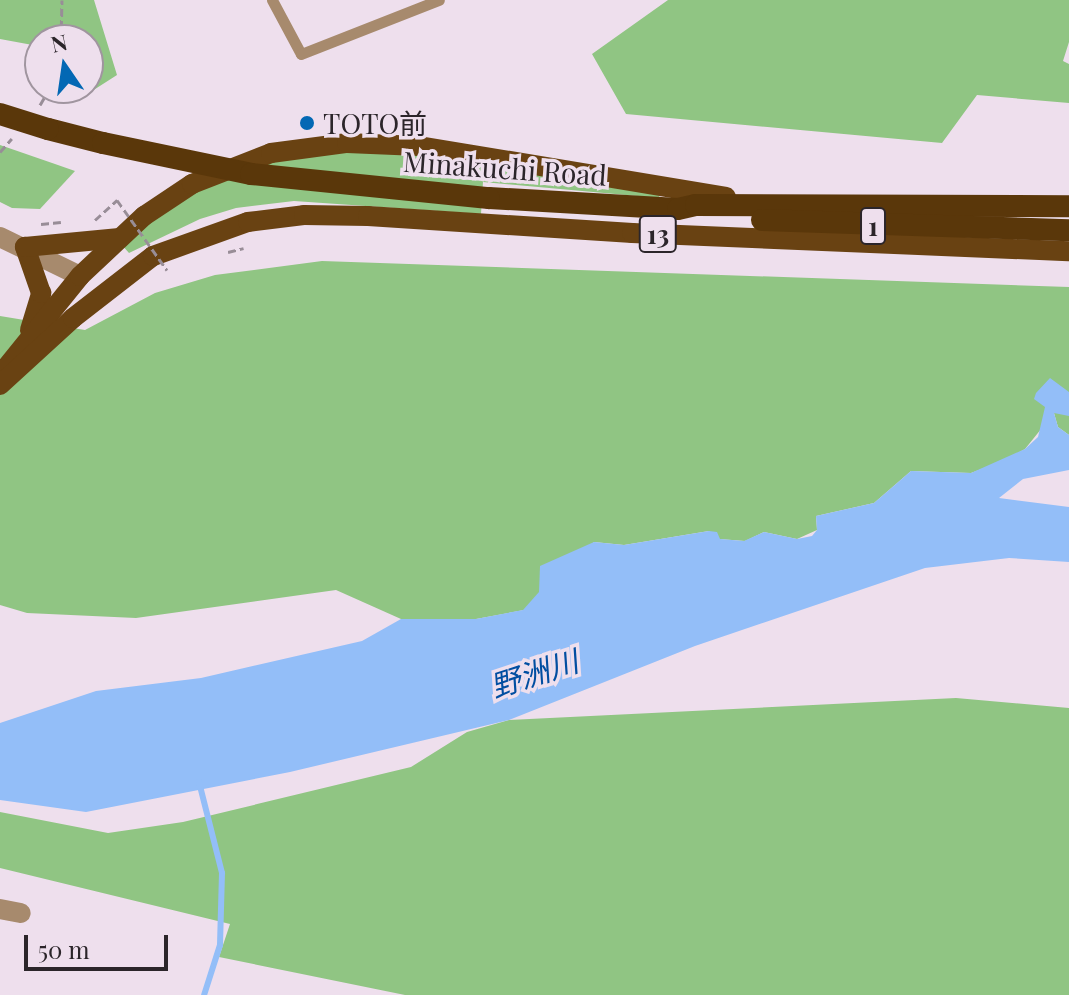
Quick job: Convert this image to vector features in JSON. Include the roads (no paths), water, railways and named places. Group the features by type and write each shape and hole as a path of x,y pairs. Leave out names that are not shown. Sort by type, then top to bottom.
{"highway":[{"name":"Minakuchi Road","path":"0,114 103,143 251,174 489,198 678,209 1069,206"},
{"name":"Minakuchi Road","path":"678,209 699,217 1069,230"}],"main road":[{"name":"13","path":"0,376 44,312 121,237 192,184 271,153 347,143 419,146 664,190 743,199 821,200 832,206"},
{"name":"13","path":"0,385 73,318 160,263 248,222 304,215 1069,251"},
{"path":"8,238 86,245 121,237"},
{"path":"8,238 38,281 44,312"},
{"name":"13","path":"80,276 160,263"},
{"path":"73,318 80,276"}],"street":[{"path":"8,238 80,276"},
{"path":"0,909 21,913"}],"lane":[{"path":"272,0 301,54 439,0"}],"water":[{"name":"野洲川","path":"1050,378 1069,392 1069,416 1054,413 1058,427 1069,435 1069,470 1023,479 999,498 1069,507 1069,562 1009,558 925,568 695,646 509,720 290,772 86,812 0,800 0,723 96,691 201,678 362,641 401,619 476,619 523,610 539,592 540,566 594,542 624,545 709,531 717,532 720,539 744,541 764,532 797,539 812,536 817,530 816,516 874,503 911,471 971,473 1025,449 1038,437 1045,407 1034,399"}],"waterway":[{"path":"199,782 222,873 220,945 204,995"}],"place":[{"name":"TOTO前","path":"307,123"}]}
